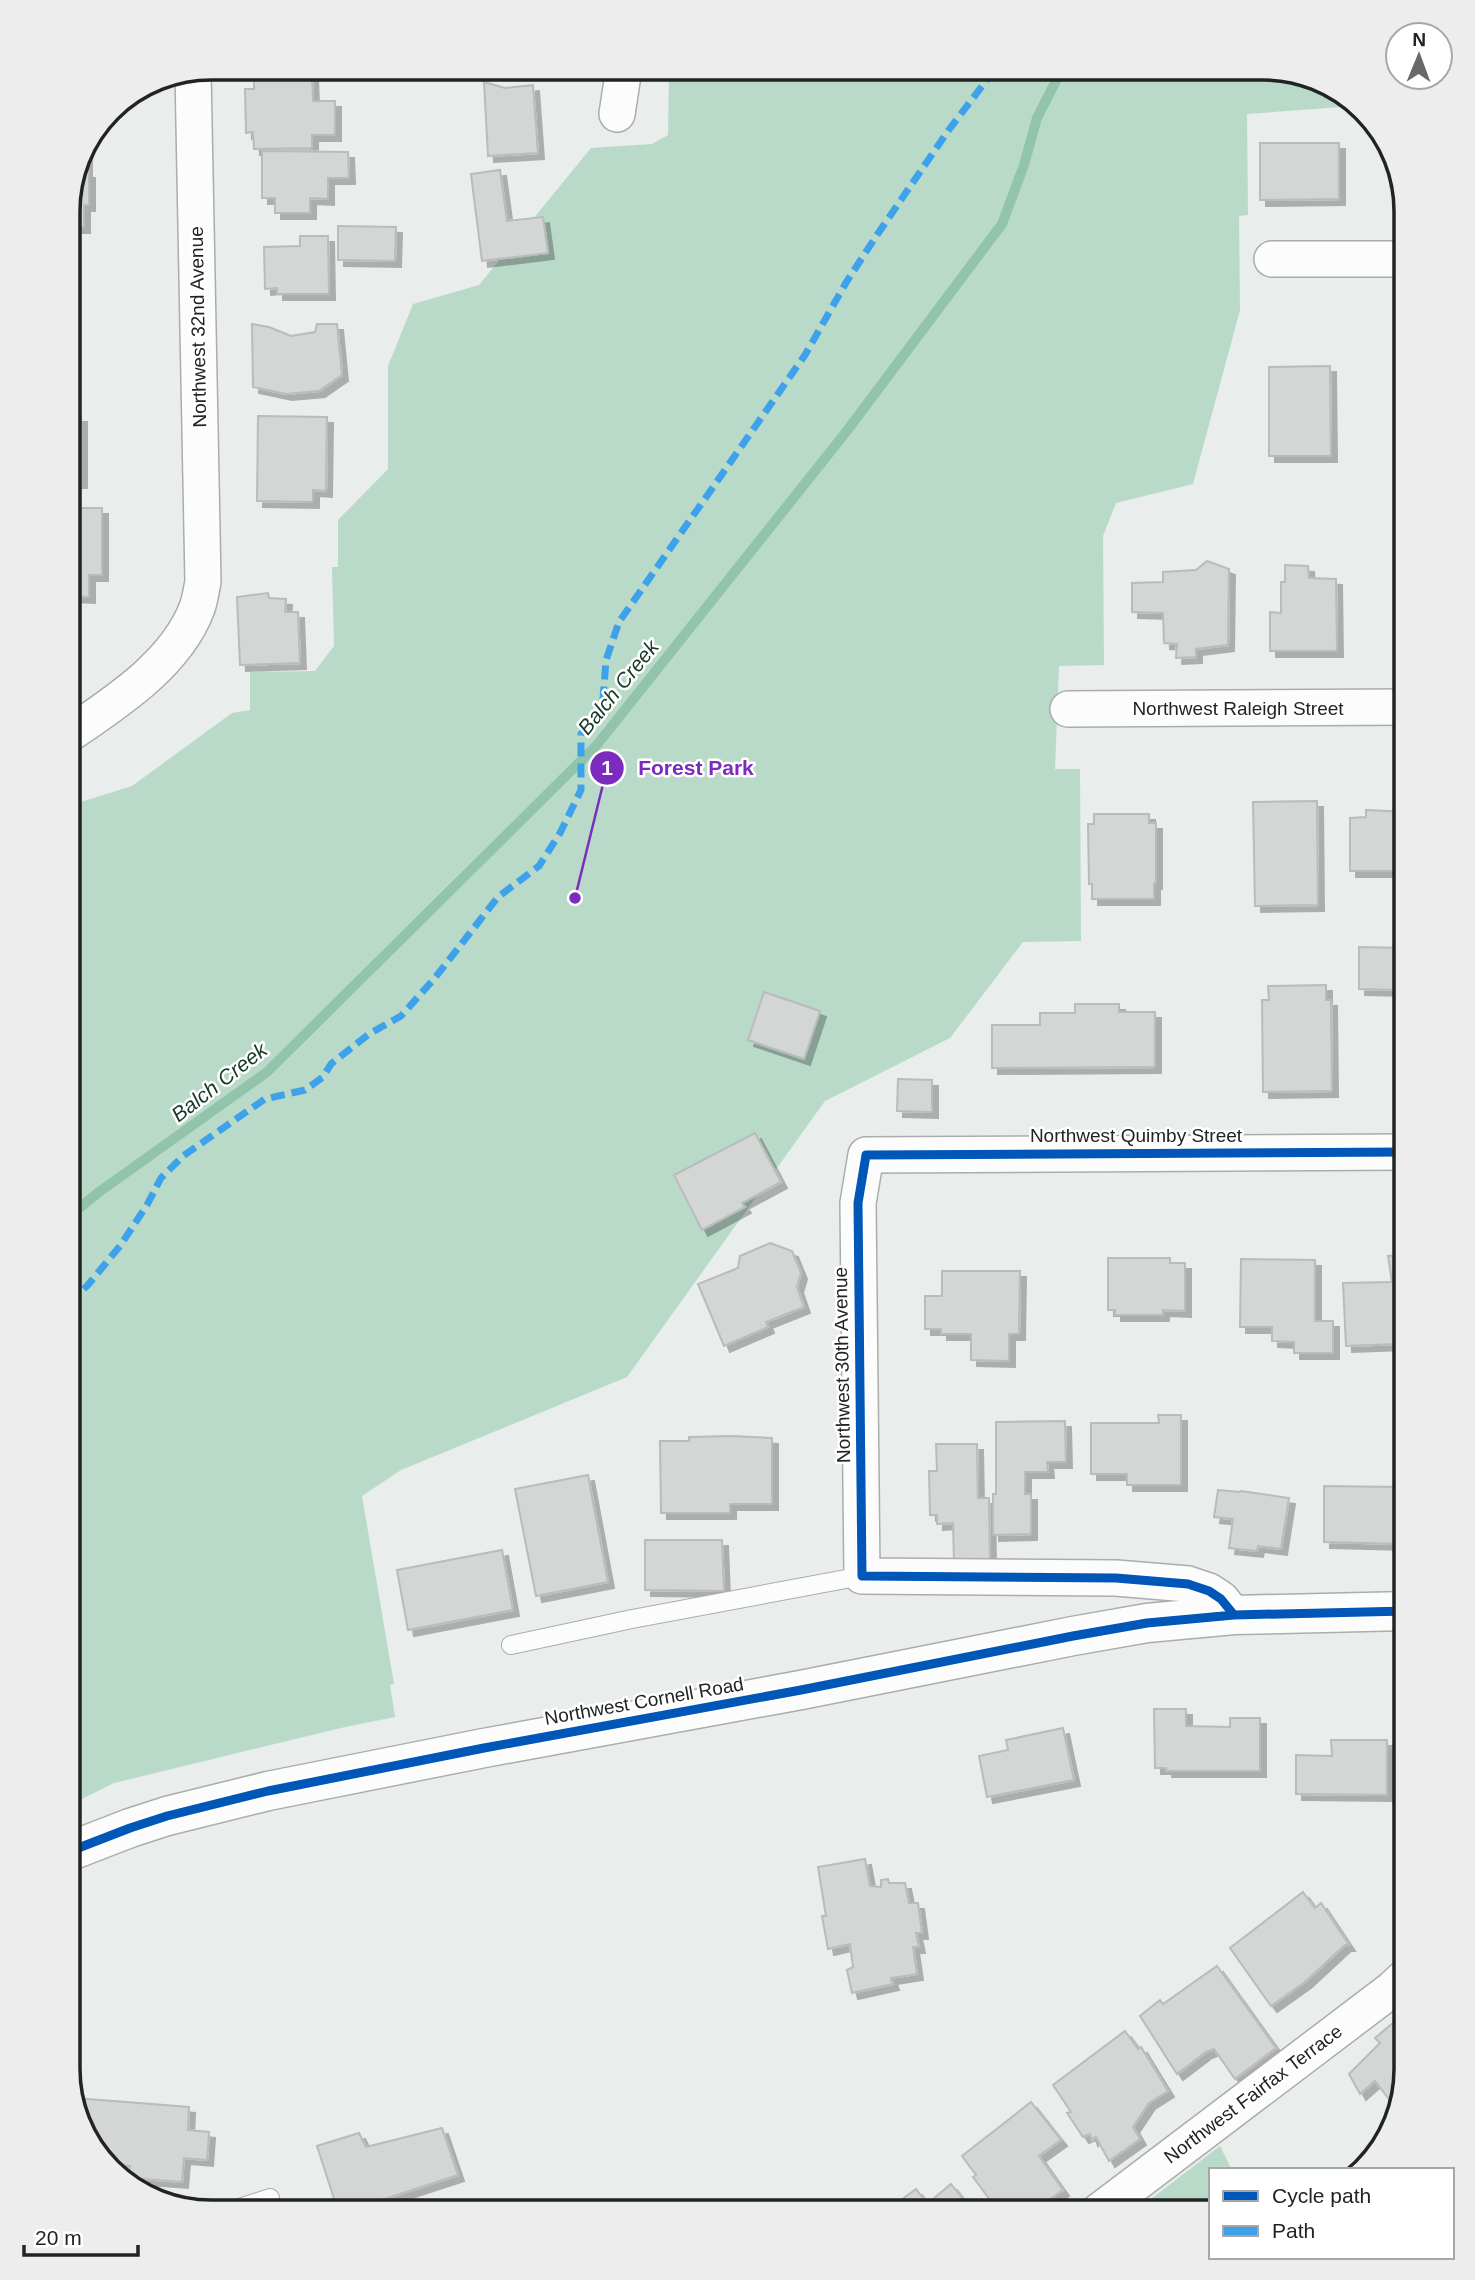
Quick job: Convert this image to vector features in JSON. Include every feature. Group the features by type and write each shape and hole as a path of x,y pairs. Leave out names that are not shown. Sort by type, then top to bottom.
{"main road":[{"name":"Northwest Cornell Road","path":"80,1847 167,1816 281,1788 1073,1636 1147,1623 1234,1615 1394,1611"}],"street":[{"path":"617,114 622,81"},
{"name":"Northwest 32nd Avenue","path":"81,726 130,692 178,643 197,609 203,582 193,82"},
{"path":"1272,259 1394,259"},
{"name":"Northwest Raleigh Street","path":"1068,709 1394,707"},
{"name":"Northwest Quimby Street","path":"866,1155 1394,1152"},
{"name":"Northwest 30th Avenue","path":"862,1576 858,1203 866,1155"},
{"path":"862,1576 1116,1578 1188,1584 1209,1591 1221,1599 1234,1615"},
{"name":"Northwest Fairfax Terrace","path":"1114,2200 1394,1987"}],"lane":[{"path":"511,1645 632,1619 862,1576"}],"green space":[{"path":"669,81 1272,81 1305,87 1342,107 1247,114 1248,215 1239,216 1240,310 1193,484 1116,503 1103,536 1104,665 1059,666 1055,769 1080,769 1081,941 1023,942 950,1038 825,1101 627,1377 401,1470 362,1496 394,1684 390,1685 395,1717 114,1783 80,1800 81,802 132,786 232,713 250,710 250,672 315,671 334,646 332,567 338,567 338,520 388,469 388,366 413,304 479,285 591,148 652,144 668,135"},
{"path":"1220,2146 1231,2168 1209,2168 1209,2200 1150,2200"}],"building":[{"path":"254,81 312,81 313,101 335,101 335,135 312,135 312,148 254,149 253,132 246,133 245,89 254,89"},
{"path":"484,82 505,88 533,85 538,153 488,156"},
{"path":"1260,143 1339,143 1339,199 1260,200"},
{"path":"262,151 348,152 349,178 328,178 328,199 310,198 310,213 275,213 275,198 262,198"},
{"path":"500,170 507,221 543,217 548,253 482,261 471,174"},
{"path":"89,172 89,205 84,205 84,227 81,227 81,203 85,178"},
{"path":"338,226 396,227 395,261 338,260"},
{"path":"300,236 328,236 329,294 277,294 277,288 265,289 264,247 300,246"},
{"path":"252,324 269,327 291,336 315,332 317,324 337,324 342,375 319,391 286,394 253,387"},
{"path":"1330,366 1331,456 1269,456 1269,367"},
{"path":"258,416 327,417 326,491 313,490 313,502 257,501"},
{"path":"81,508 102,508 102,575 89,575 89,597 81,597"},
{"path":"1207,561 1229,569 1228,645 1196,649 1196,657 1176,658 1177,644 1164,643 1163,613 1132,612 1132,583 1163,582 1163,572 1196,570"},
{"path":"1285,565 1308,566 1309,578 1336,579 1337,651 1270,651 1270,612 1281,613 1281,582 1285,582"},
{"path":"268,593 269,598 286,599 285,612 298,612 300,663 240,665 237,597"},
{"path":"1317,801 1318,905 1255,906 1253,802"},
{"path":"1366,810 1394,811 1394,871 1350,871 1350,818 1366,817"},
{"path":"1094,814 1149,814 1149,823 1156,823 1154,899 1092,899 1092,884 1089,884 1088,824 1094,824"},
{"path":"1359,947 1394,948 1394,990 1359,989"},
{"path":"1326,985 1326,1000 1331,1000 1332,1091 1263,1092 1262,1000 1269,1000 1268,986"},
{"path":"764,992 820,1011 804,1059 748,1040"},
{"path":"1075,1004 1119,1004 1119,1012 1155,1012 1155,1067 992,1068 992,1025 1040,1025 1040,1013 1075,1013"},
{"path":"898,1079 932,1080 932,1112 897,1111"},
{"path":"755,1133 781,1182 742,1203 745,1207 702,1230 674,1175"},
{"path":"770,1243 792,1251 801,1273 797,1287 804,1307 766,1322 768,1327 724,1346 698,1284 738,1268 740,1256"},
{"path":"1394,1255 1394,1344 1346,1346 1343,1283 1392,1282 1388,1256"},
{"path":"1108,1258 1170,1258 1170,1263 1185,1263 1185,1311 1163,1310 1163,1315 1115,1315 1115,1310 1108,1310"},
{"path":"1241,1259 1315,1260 1315,1321 1333,1321 1333,1353 1294,1353 1294,1342 1272,1341 1272,1327 1240,1327"},
{"path":"942,1271 1020,1271 1019,1334 1009,1334 1009,1361 971,1360 971,1334 941,1334 941,1329 925,1329 925,1296 942,1296"},
{"path":"1158,1415 1181,1415 1181,1485 1127,1485 1127,1474 1091,1474 1091,1423 1159,1423"},
{"path":"1065,1421 1066,1462 1047,1462 1048,1472 1025,1472 1025,1494 1031,1494 1031,1534 993,1535 996,1422"},
{"path":"731,1436 772,1438 772,1504 730,1504 730,1513 661,1513 660,1441"},
{"path":"936,1444 977,1444 978,1498 989,1498 990,1561 954,1562 953,1523 937,1524 937,1515 930,1515 929,1471 937,1471"},
{"path":"588,1475 608,1582 536,1596 515,1489"},
{"path":"1324,1486 1394,1487 1394,1544 1324,1542"},
{"path":"1218,1490 1289,1498 1281,1549 1258,1546 1257,1551 1229,1548 1233,1519 1214,1517"},
{"path":"645,1540 722,1540 724,1591 645,1590"},
{"path":"502,1550 513,1610 408,1630 397,1570"},
{"path":"1154,1709 1186,1709 1186,1726 1230,1727 1230,1718 1260,1718 1260,1771 1166,1771 1166,1768 1155,1768"},
{"path":"1063,1728 1074,1780 987,1797 979,1756 1008,1750 1006,1740"},
{"path":"1331,1740 1387,1740 1387,1795 1296,1794 1296,1755 1332,1756"},
{"path":"865,1859 870,1886 881,1887 881,1880 888,1879 889,1883 905,1883 909,1903 918,1903 922,1933 916,1933 919,1947 913,1947 917,1974 891,1978 893,1984 852,1993 847,1970 853,1967 850,1944 828,1949 818,1867"},
{"path":"1303,1892 1315,1908 1321,1903 1349,1945 1345,1945 1305,1982 1271,2006 1230,1948"},
{"path":"1217,1966 1276,2048 1235,2079 1214,2049 1177,2074 1140,2016 1160,2000 1163,2004"},
{"path":"1394,2022 1394,2068 1390,2101 1375,2081 1360,2094 1349,2074 1380,2043 1375,2038"},
{"path":"1125,2031 1138,2049 1141,2047 1168,2091 1149,2103 1133,2127 1140,2139 1109,2161 1096,2137 1092,2140 1090,2134 1083,2137 1053,2085"},
{"path":"84,2099 189,2107 188,2130 209,2132 207,2160 184,2158 182,2182 142,2179 130,2170 130,2166 124,2166 103,2141 94,2126"},
{"path":"1031,2102 1061,2140 1039,2156 1063,2190 1049,2200 990,2200 962,2156"},
{"path":"442,2128 458,2175 384,2199 334,2199 317,2146 359,2133 366,2147"},
{"path":"951,2184 963,2200 932,2200"},
{"path":"916,2189 924,2200 902,2200"}],"waterway":[{"name":"Balch Creek","path":"80,1207 267,1072 596,746 846,432 1002,224 1024,165 1037,118 1056,81"}],"marked path":[{"path":"80,1292 120,1246 161,1178 183,1156 265,1099 305,1090 323,1077 331,1064 369,1034 401,1016 434,979 498,897 539,866 560,833 581,790 581,734 596,717 603,699 606,660 619,622 805,355 877,235 986,81"}],"cycle path":[{"path":"1234,1615 1221,1599 1209,1591 1188,1584 1116,1578 862,1576 858,1203 866,1155 1394,1152"},
{"path":"80,1847 167,1816 268,1791 1073,1636 1147,1623 1234,1615 1394,1611"}],"place":[{"name":"Forest Park","path":"575,898"}]}
